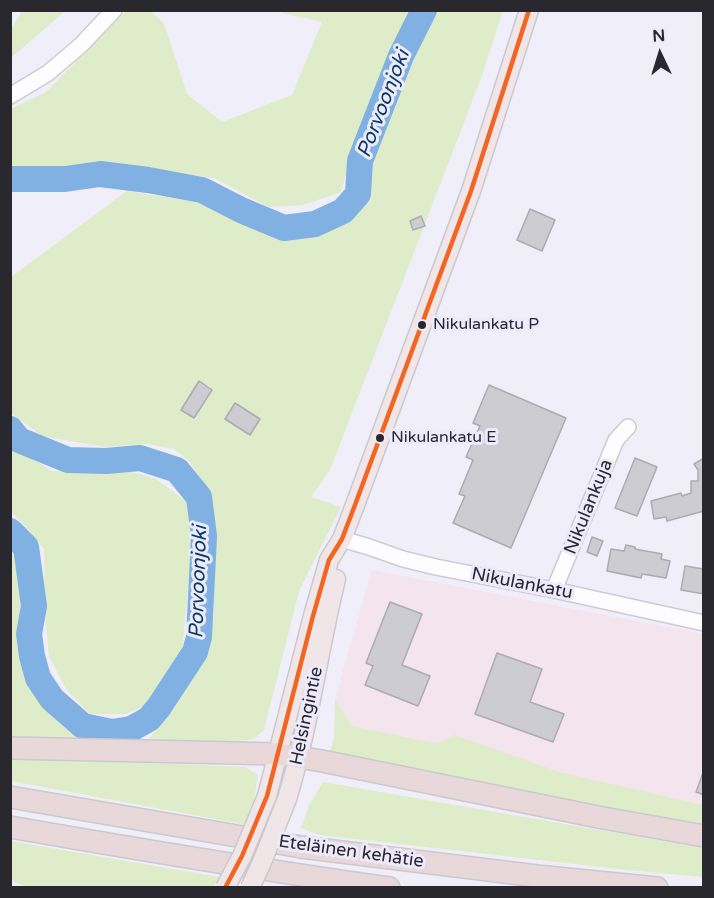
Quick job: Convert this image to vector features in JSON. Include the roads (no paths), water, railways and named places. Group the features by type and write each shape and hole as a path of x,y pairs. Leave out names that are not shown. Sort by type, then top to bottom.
{"highway":[{"path":"10,748 289,756 704,836"},
{"name":"Eteläinen kehätie","path":"10,797 301,847 537,876 657,888"},
{"name":"Eteläinen kehätie","path":"10,826 152,852 389,888"}],"main road":[{"name":"Helsingintie","path":"225,888 242,856 267,796 289,756 326,621 340,563 342,539 471,191 529,10"},
{"name":"Helsingintie","path":"250,888 288,799 289,756"}],"street":[{"path":"10,96 48,73 81,45 114,10"},
{"name":"Nikulankuja","path":"554,590 616,440 628,427"},
{"name":"Nikulankatu","path":"342,539 403,559 704,623"}],"waterway":[{"name":"Porvoonjoki","path":"10,179 65,179 100,174 148,180 202,190 284,228 315,224 343,211 358,194 360,161 401,56 424,10"},
{"name":"Porvoonjoki","path":"10,429 19,440 68,460 106,461 140,458 177,470 199,497 204,536 199,637 195,652 149,719 131,729 112,732 83,726 52,699 38,678 32,656 29,634 34,606 26,547 10,531"}],"place":[{"name":"Nikulankatu P","path":"422,325"},
{"name":"Nikulankatu E","path":"380,438"}]}
